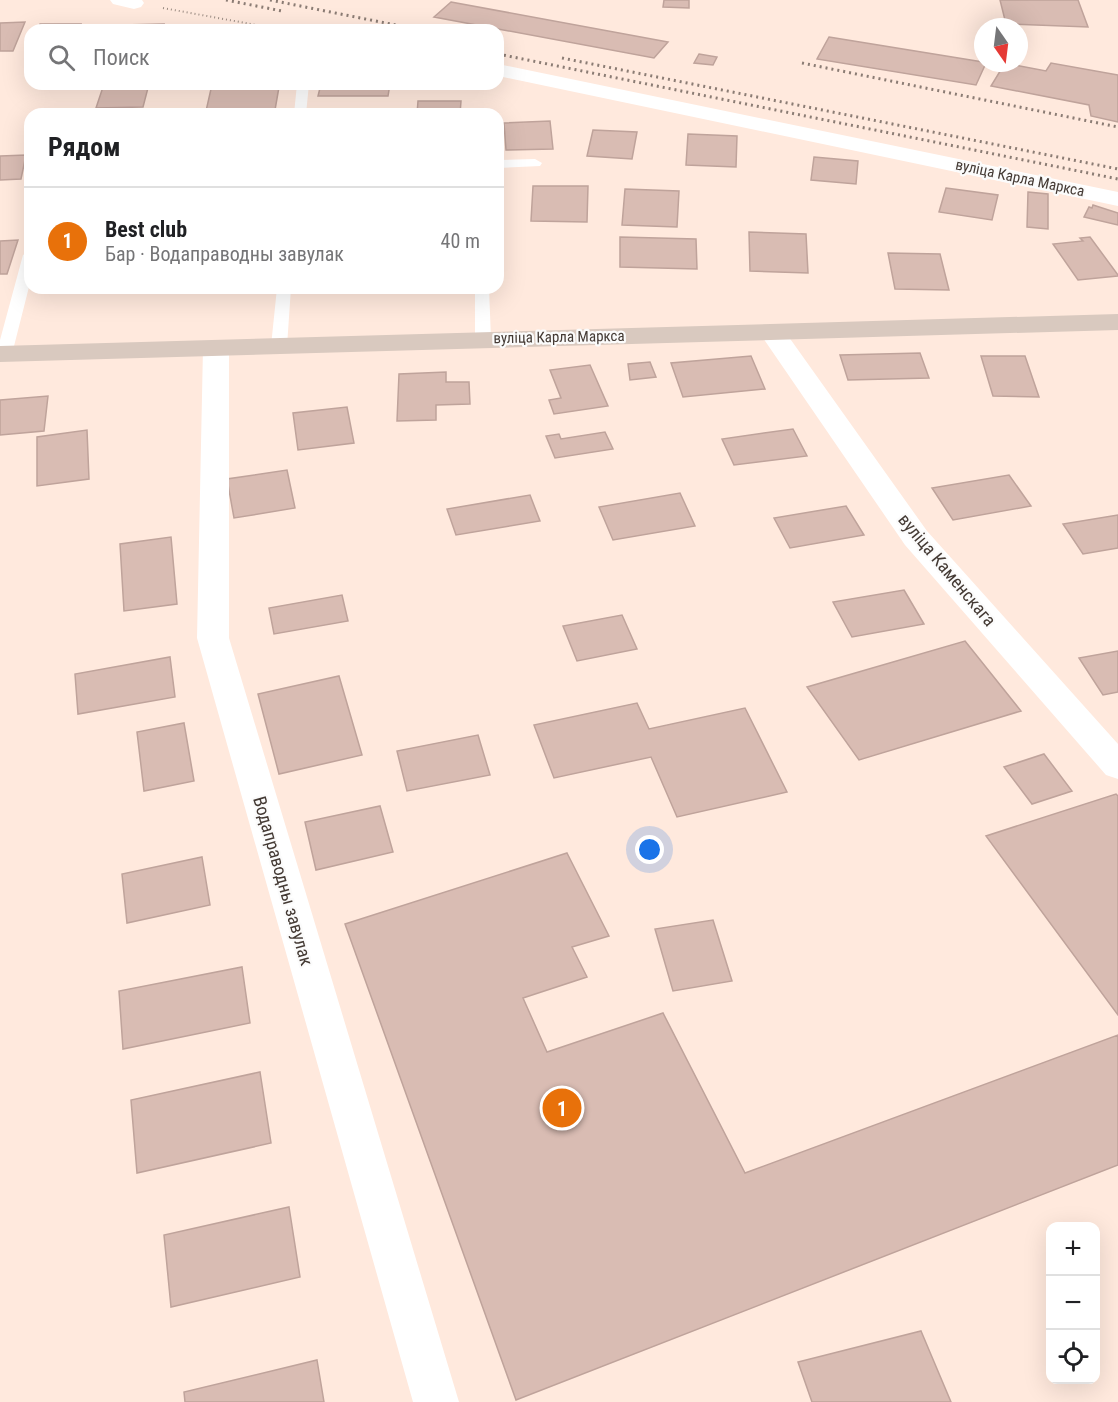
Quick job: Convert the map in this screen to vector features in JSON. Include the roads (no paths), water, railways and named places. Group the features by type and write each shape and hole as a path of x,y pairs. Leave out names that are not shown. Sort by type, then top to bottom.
{"main road":[{"name":"вуліца Карла Маркса","path":"2,354 1118,322"}],"street":[{"name":"вуліца Карла Маркса","path":"504,71 1118,199"},
{"name":"вуліца Каменскага","path":"772,332 916,538 1118,766"},
{"name":"Водаправодны завулак","path":"216,348 213,638 436,1402"}],"lane":[{"path":"301,108 302,90"},
{"path":"504,164 535,164"},
{"path":"2,354 24,276"},
{"path":"279,346 283,294"},
{"path":"482,294 483,339"}],"railway":[{"path":"226,0 282,11"},
{"path":"270,0 391,24"},
{"path":"504,55 1118,179"},
{"path":"562,58 1118,169"},
{"path":"802,63 1118,127"}],"place":[{"name":"Best club","path":"562,1108"}]}
